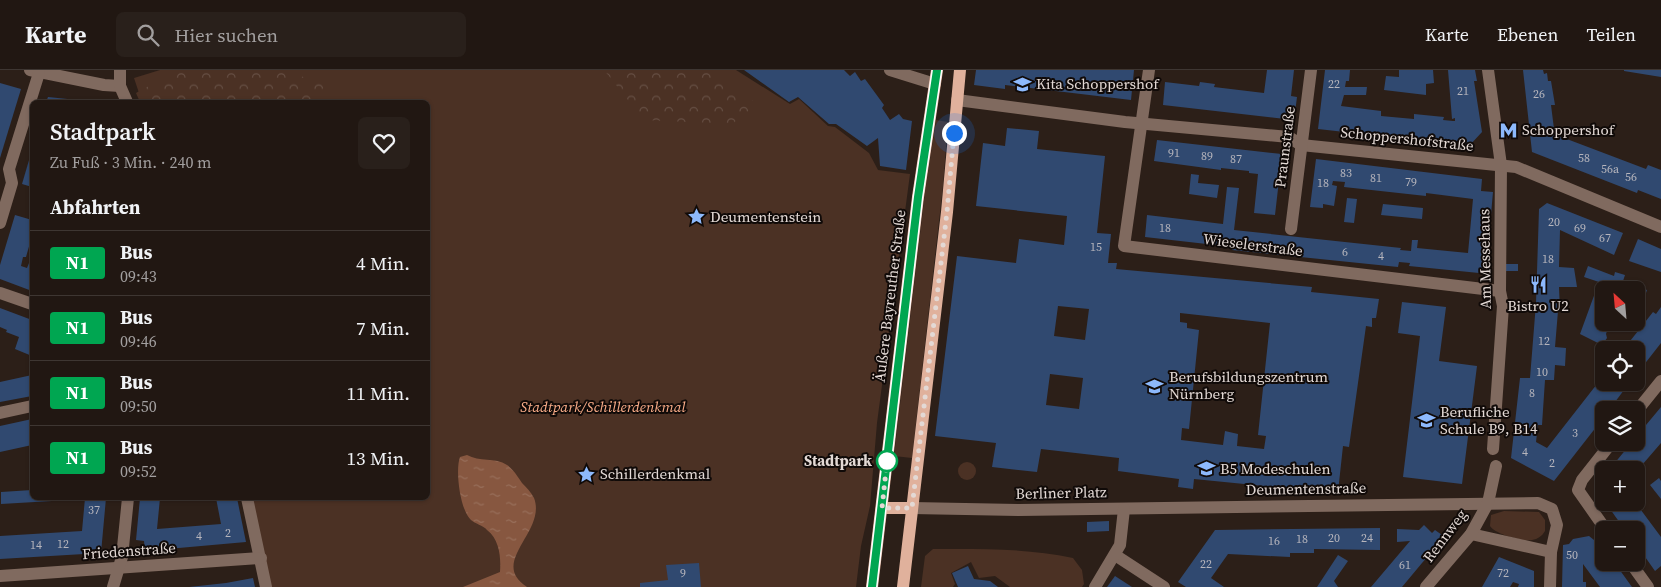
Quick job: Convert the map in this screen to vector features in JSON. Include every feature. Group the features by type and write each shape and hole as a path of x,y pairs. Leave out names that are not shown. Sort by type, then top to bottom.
{"main road":[{"name":"Äußere Bayreuther Straße","path":"872,587 918,197 936,70"},
{"path":"903,587 947,212 960,70"},
{"path":"882,508 912,508"}],"street":[{"path":"120,70 120,86 126,100"},
{"path":"890,70 935,84"},
{"path":"1141,123 1150,70"},
{"name":"Praunstraße","path":"1291,229 1311,70"},
{"name":"Am Messehaus","path":"1488,70 1501,165 1500,291 1503,306 1493,449"},
{"path":"0,223 12,183 5,168 34,71 104,85 120,86"},
{"name":"Schoppershofstraße","path":"957,100 1141,123 1289,137 1301,145 1516,167 1661,227"},
{"name":"Wieselerstraße","path":"1141,123 1124,246 1500,291"},
{"path":"0,293 30,303"},
{"path":"1645,401 1660,383"},
{"path":"0,413 30,406"},
{"path":"1600,521 1578,490 1582,480 1605,451"},
{"path":"1496,466 1488,503 1529,502 1546,505 1552,509 1557,525 1551,552 1550,587"},
{"path":"113,587 122,557 128,500"},
{"path":"247,500 266,587"},
{"name":"Deumentenstraße","path":"1124,509 1488,503"},
{"name":"Rennweg","path":"1426,587 1471,534 1488,503"},
{"name":"Berliner Platz","path":"912,508 1124,509 1122,538 1115,555 1098,582"},
{"path":"1471,534 1551,552"},
{"path":"1115,555 1164,587"},
{"name":"Friedenstraße","path":"0,576 261,558"},
{"path":"1636,571 1648,587"}],"green space":[{"name":"Stadtpark","path":"160,70 736,70 790,104 799,99 828,126 835,127 869,153 878,170 910,174 877,423 870,506 861,546 856,587 269,587 251,500 430,500 430,100 141,100 134,78"},
{"path":"178,70 296,70 300,76 324,83 320,100 139,100 136,93"},
{"path":"604,70 705,70 758,104 732,124 644,120"},
{"path":"936,120 948,122 943,186 912,458 894,456 925,192"},
{"path":"963,462 971,462 976,467 974,478 963,480 958,475 958,467"},
{"path":"1504,511 1539,512 1545,520 1545,531 1534,540 1522,540 1497,532 1490,526 1491,515"},
{"path":"933,549 986,549 1038,552 1073,558 1082,570 1084,584 1082,587 1010,587 995,576 979,578 971,562 951,573 955,584 953,587 921,587 925,556"}],"water":[{"path":"467,455 507,465 534,498 536,511 533,523 513,567 517,577 527,587 463,587 500,572 500,555 495,539 485,528 471,520 461,499 458,480 459,463 460,457"}],"building":[{"path":"744,70 844,70 850,76 855,72 861,81 865,79 884,105 882,108 890,120 899,114 903,119 912,121 906,170 880,166 878,138 867,146 836,124 829,124 798,97 789,102"},
{"path":"976,70 1134,70 1131,100 1005,85 1005,89 974,85"},
{"path":"1267,70 1294,70 1291,96 1297,97 1294,120 1163,105 1165,82 1199,86 1200,82 1215,84 1214,87 1264,93"},
{"path":"1325,70 1350,70 1349,81 1346,81 1345,87 1367,87 1366,95 1344,95 1341,106 1381,111 1381,116 1414,119 1414,114 1444,117 1443,120 1455,121 1455,118 1452,119 1448,70 1475,70 1477,81 1474,81 1482,132 1469,146 1318,129"},
{"path":"1399,70 1433,70 1434,83 1426,84 1426,95 1384,90 1386,76 1399,77"},
{"path":"1523,70 1543,70 1544,74 1547,73 1548,81 1551,81 1555,105 1551,105 1554,129 1551,130 1551,133 1646,169 1648,165 1661,170 1661,199 1638,190 1637,193 1532,152"},
{"path":"1661,70 1661,77 1624,71"},
{"path":"0,83 21,89 0,158"},
{"path":"48,97 77,100 47,100"},
{"name":"Berufsbildungszentrum Nürnberg","path":"1007,128 1039,131 1037,149 1105,156 1097,233 1111,234 1108,263 1117,263 1116,269 1312,287 1311,292 1379,299 1376,318 1372,318 1372,327 1366,326 1349,447 1343,446 1338,492 1274,492 1274,487 1194,479 1193,489 1178,487 1179,479 1118,471 1119,458 1041,449 1037,472 992,467 996,443 935,436 957,256 1016,263 1019,239 1064,245 1067,216 976,206 983,143 1005,146","holes":["1058,306 1089,309 1085,340 1054,336","1180,313 1270,323 1258,435 1266,436 1264,449 1237,446 1238,434 1225,431 1223,445 1181,440 1182,428 1189,429 1199,330 1187,328 1187,323 1180,322","1050,374 1083,378 1079,409 1046,405"]},
{"path":"1157,140 1282,154 1275,215 1254,213 1258,174 1249,173 1249,171 1221,168 1221,170 1154,161"},
{"path":"30,157 30,186 22,184"},
{"path":"1316,159 1482,179 1481,191 1493,192 1488,248 1484,248 1483,254 1490,255 1489,274 1409,266 1410,263 1399,262 1398,267 1232,250 1233,247 1145,237 1147,215 1223,224 1227,187 1239,188 1234,230 1401,248 1400,250 1411,251 1412,240 1418,240 1417,248 1468,253 1473,199 1426,193 1426,196 1344,187 1345,182 1333,181 1332,185 1337,186 1334,206 1323,204 1323,208 1310,207"},
{"path":"1191,174 1199,175 1198,183 1219,185 1217,198 1189,194"},
{"path":"1347,198 1357,199 1354,223 1344,222"},
{"path":"1547,203 1623,233 1614,255 1560,230 1559,267 1574,268 1577,287 1559,287 1560,311 1558,311 1555,347 1566,348 1565,366 1555,365 1554,380 1545,380 1542,425 1538,425 1536,442 1547,448 1595,387 1595,391 1623,391 1616,401 1595,401 1595,429 1554,481 1511,458 1520,378 1530,378 1536,303 1539,209"},
{"path":"1383,204 1423,208 1422,219 1381,215"},
{"path":"15,215 30,219 30,243 21,266 27,268 30,264 30,290 0,279 0,265"},
{"path":"1638,239 1661,249 1661,272 1629,261"},
{"path":"1506,264 1518,264 1518,271 1506,271"},
{"path":"1588,266 1614,276 1615,272 1625,275 1623,281 1596,281 1584,277"},
{"path":"1595,293 1595,331 1607,331 1607,338 1605,341 1595,342 1580,334"},
{"path":"1402,302 1446,307 1439,361 1477,366 1462,484 1403,477 1420,336 1398,333"},
{"path":"1661,307 1661,343 1645,363 1645,341 1630,341 1638,331 1645,331 1645,322 1653,312 1656,314"},
{"path":"0,308 30,319 30,355 15,349 19,337 6,332 7,330 0,327"},
{"path":"30,375 30,396 0,402 0,382"},
{"path":"1661,407 1661,443 1645,462 1616,461 1625,451 1645,451 1645,426"},
{"path":"30,419 30,445 0,452 0,426"},
{"path":"1659,478 1661,481 1661,499 1650,485"},
{"path":"30,490 30,500 52,501 1,504 1,492"},
{"path":"85,500 106,500 101,553 0,559 0,536 82,531"},
{"path":"140,500 160,500 157,529 221,524 216,500 237,500 246,542 145,551 144,541 136,540"},
{"path":"1611,511 1642,511 1661,537 1661,566 1655,571 1645,557 1645,521 1619,521"},
{"path":"1109,521 1109,531 1087,532 1087,522"},
{"path":"1424,525 1432,533 1435,530 1442,535 1439,539 1441,541 1402,587 1371,587 1410,541 1397,542 1397,529 1419,530"},
{"path":"1380,528 1380,550 1314,549 1314,553 1290,553 1290,557 1228,554 1211,578 1224,587 1186,587 1178,582 1215,530"},
{"path":"1589,536 1595,540 1595,571 1620,571 1632,587 1600,587 1583,564 1583,582 1586,582 1586,587 1562,587 1563,545 1569,544 1573,539"},
{"path":"1338,555 1348,561 1334,581 1338,587 1317,587"},
{"path":"1499,557 1534,571 1534,587 1518,587 1519,584 1513,582 1510,587 1482,587"},
{"path":"699,563 701,587 640,587 640,583 668,580 666,565"},
{"path":"968,566 974,579 990,581 998,587 958,587 952,573"},
{"path":"1115,576 1132,587 1107,587"},
{"path":"253,578 255,587 189,587 226,583"}],"bus line":[{"name":"N1","path":"872,587 918,197 937,70"}],"place":[{"name":"Kita Schoppershof","path":"1022,84"},
{"name":"Schoppershof","path":"1508,130"},
{"name":"Deumentenstein","path":"696,217"},
{"name":"Bistro U2","path":"1538,285"},
{"name":"Berufsbildungszentrum Nürnberg","path":"1155,386"},
{"name":"Berufliche Schule B9, B14","path":"1426,421"},
{"name":"Stadtpark","path":"887,461"},
{"name":"B5 Modeschulen","path":"1206,469"},
{"name":"Schillerdenkmal","path":"586,474"}],"route":[{"path":"887,461 882,508 912,508 947,212 954,133"}],"park label":[{"name":"Stadtpark/Schillerdenkmal","path":"603,407"}]}
